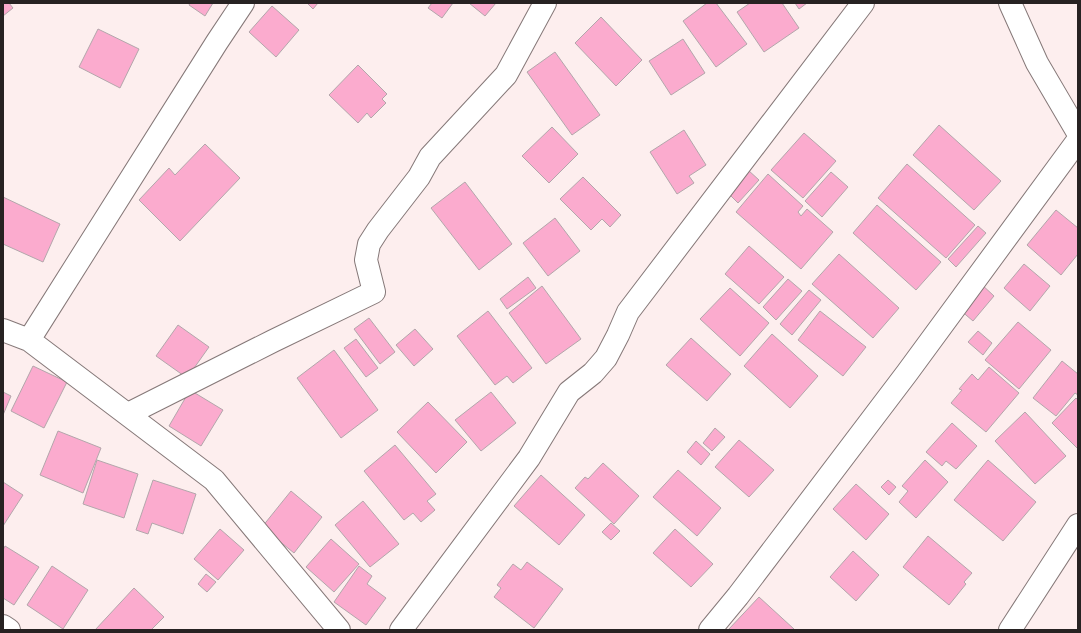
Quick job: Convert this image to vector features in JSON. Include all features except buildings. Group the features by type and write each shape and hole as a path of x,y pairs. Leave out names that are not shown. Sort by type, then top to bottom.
{"street":[{"path":"30,340 243,3"},
{"path":"128,414 374,292 366,260 369,244 378,230 419,178 430,157 506,75 545,3"},
{"path":"401,630 530,458 570,392 593,373 606,358 618,336 628,312 863,3"},
{"path":"1010,3 1037,63 1078,134"},
{"path":"710,630 738,596 907,373 1078,140"},
{"path":"3,330 30,340 214,480 339,630"},
{"path":"1010,630 1078,525"},
{"path":"3,626 9,630"}]}
